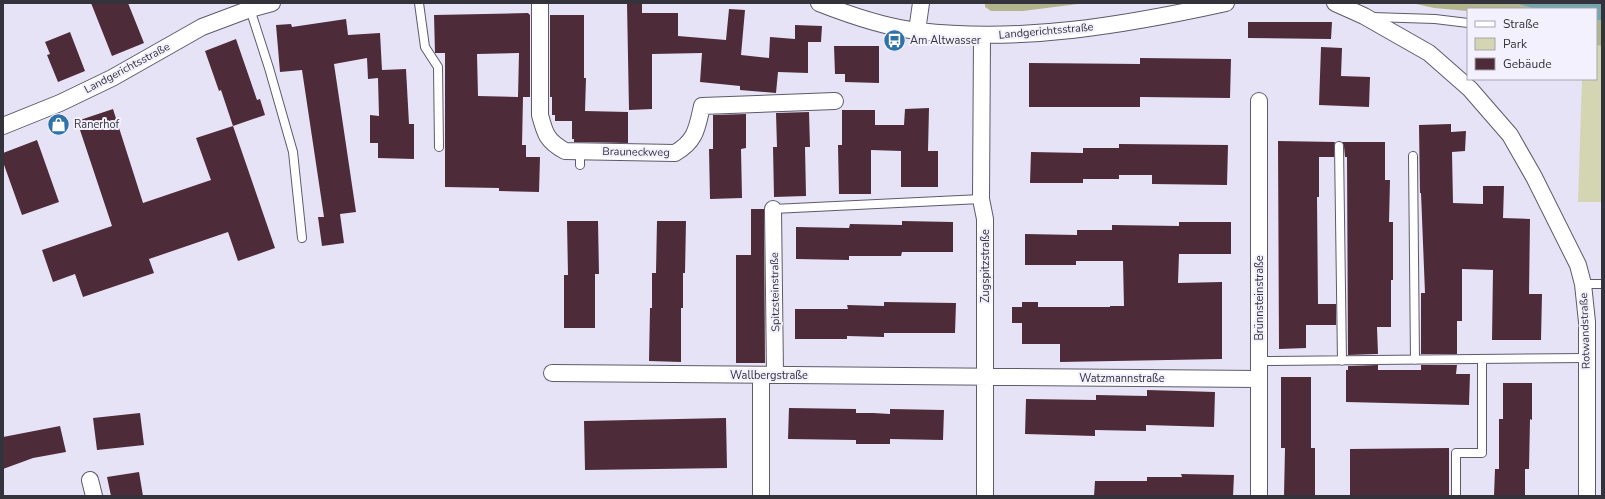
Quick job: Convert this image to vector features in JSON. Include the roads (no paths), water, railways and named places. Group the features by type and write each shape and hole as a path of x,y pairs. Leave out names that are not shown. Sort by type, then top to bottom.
{"street":[{"name":"Landgerichtsstraße","path":"3,126 60,103 112,78 202,27 250,8 272,3"},
{"name":"Brauneckweg","path":"540,3 540,115 544,132 552,144 580,158 675,153 686,146 694,136 702,106 835,101"},
{"name":"Landgerichtsstraße","path":"819,3 874,20 917,31 982,36 1048,32 1148,20 1226,3"},
{"path":"917,31 921,3"},
{"path":"1335,3 1364,16"},
{"name":"Rotwandstraße","path":"1364,16 1429,53 1470,89 1510,135 1534,177 1572,252 1578,265 1583,284 1587,322 1587,496"},
{"name":"Zugspitzstraße","path":"982,36 981,199 985,220 985,496"},
{"name":"Brünnsteinstraße","path":"1259,100 1259,496"},
{"name":"Spitzsteinstraße","path":"761,496 768,375 773,209"},
{"name":"Wallbergstraße","path":"552,374 986,377"},
{"name":"Watzmannstraße","path":"986,377 1259,379"},
{"path":"90,480 94,496"}],"lane":[{"path":"419,3 425,47 438,68 439,147"},
{"path":"250,8 293,152 302,238"},
{"path":"1364,16 1436,19 1467,23"},
{"path":"1339,146 1342,361"},
{"path":"1413,156 1414,360"},
{"path":"773,209 981,199"},
{"path":"1583,284 1602,284"},
{"path":"1259,361 1587,358"},
{"path":"1456,496 1456,453 1482,452 1482,359"}],"place":[{"name":"Am Altwasser","path":"894,40"},
{"name":"Ranerhof","path":"58,124"}]}
